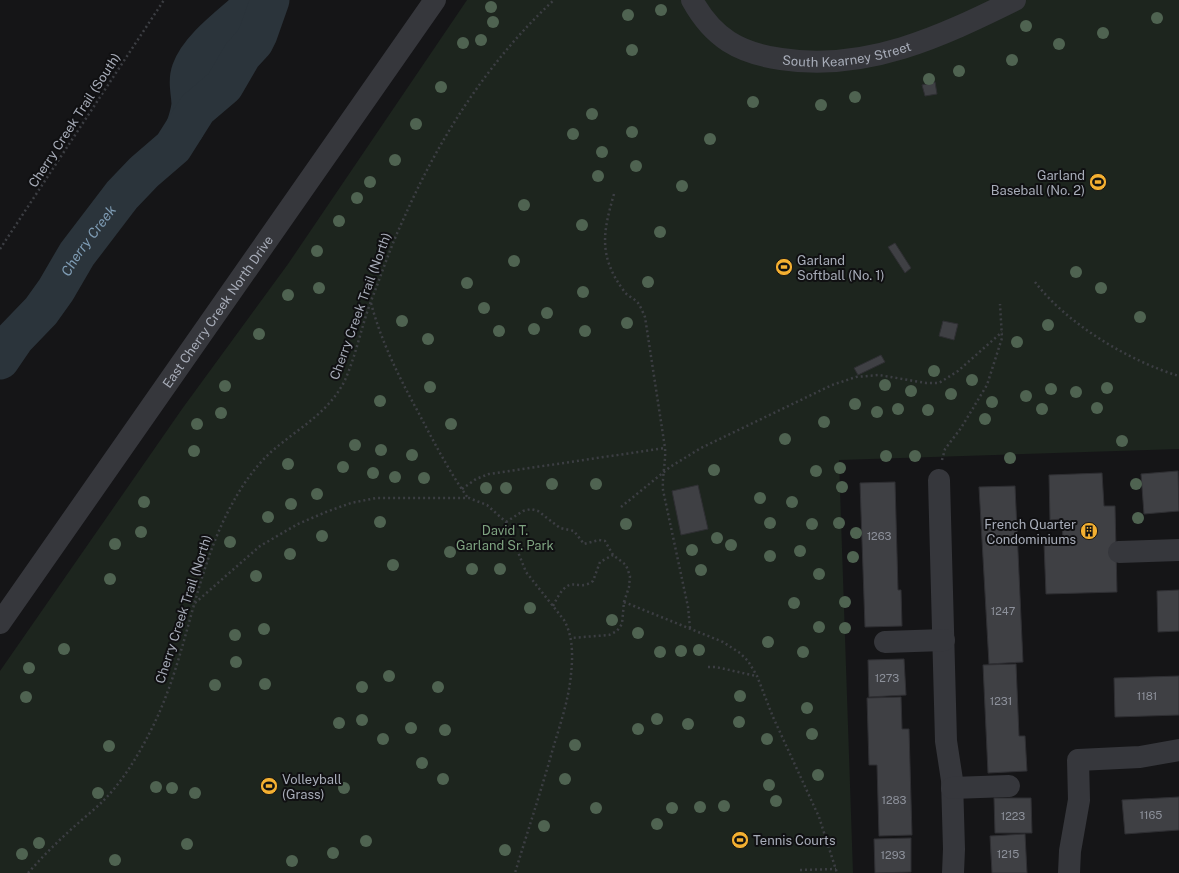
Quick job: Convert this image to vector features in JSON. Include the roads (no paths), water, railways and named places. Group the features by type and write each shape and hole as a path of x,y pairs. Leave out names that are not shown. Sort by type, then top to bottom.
{"street":[{"name":"East Cherry Creek North Drive","path":"0,623 435,0"},
{"name":"South Kearney Street","path":"692,0 713,30 734,45 748,52 772,58 794,61 831,63 859,59 908,46 959,26 1015,0"},
{"path":"939,480 946,741 952,788 954,849 953,873"},
{"path":"1119,552 1179,550"},
{"path":"885,642 944,640"},
{"path":"1068,873 1070,851 1079,800 1078,760 1140,757 1179,750"},
{"path":"952,788 1008,786"}],"waterway":[{"name":"Cherry Creek","path":"185,128 191,105 189,84 190,75 196,61 202,52 220,33 258,0"},
{"name":"Cherry Creek","path":"0,360 15,338 41,311 56,290 77,254 122,195 144,172 173,147 197,109 224,86 242,55 254,42 270,0"}],"place":[{"name":"Garland Baseball (No. 2)","path":"1098,182"},
{"name":"Garland Softball (No. 1)","path":"784,267"},
{"name":"French Quarter Condominiums","path":"1089,531"},
{"name":"Volleyball (Grass)","path":"269,786"},
{"name":"Tennis Courts","path":"740,840"}],"park label":[{"name":"David T. Garland Sr. Park","path":"505,538"}]}
